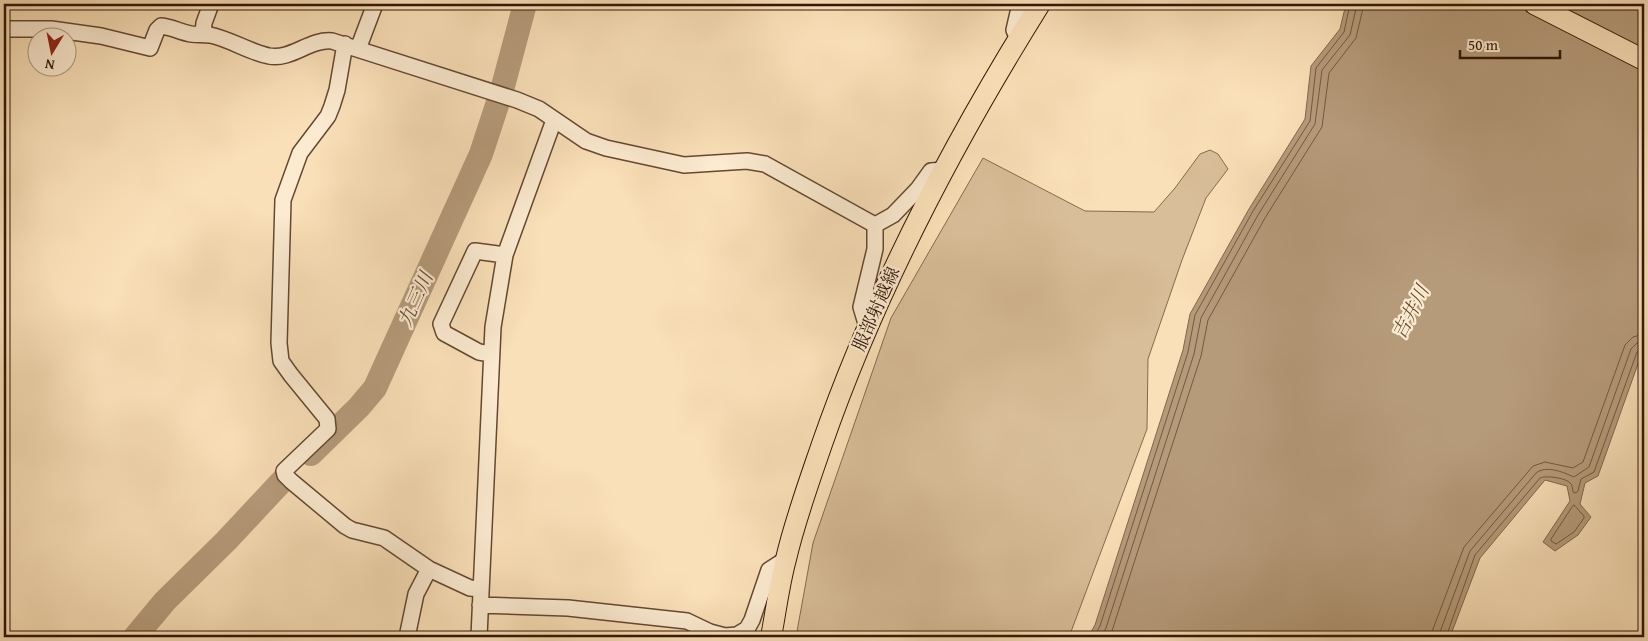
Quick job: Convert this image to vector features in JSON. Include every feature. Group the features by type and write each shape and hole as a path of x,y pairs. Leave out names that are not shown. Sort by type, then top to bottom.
{"main road":[{"name":"服部射越線","path":"771,637 786,559 804,497 832,414 867,327 906,243 944,170 1001,66 1040,4"},
{"path":"1534,4 1644,60"}],"street":[{"path":"203,34 204,23 211,4"},
{"path":"374,4 351,47 328,116 300,153 283,200 279,343 282,361 290,375 327,418 328,423 328,429 284,471 291,481 345,526 352,530 384,538 429,570 470,588 481,589"},
{"path":"1018,39 1014,30 1020,4"},
{"path":"4,29 51,29 100,36 150,48 157,30 161,26 168,26 190,34 211,35 269,56 291,54 314,42 324,40 517,100 538,109 586,141 606,148 684,165 747,161 765,164 875,225"},
{"path":"479,637 493,327 505,255 554,120"},
{"path":"875,225 893,215 932,171 944,170"},
{"path":"867,327 862,308 875,249 875,225"},
{"path":"492,354 479,352 444,333 441,324 475,251 505,255"},
{"path":"480,606 568,608 687,621 710,632 725,636 737,635 747,628 752,620 770,570 786,559"},
{"path":"407,637 416,594 429,570"}],"shaded area":[{"path":"1210,150 1218,154 1228,169 1206,198 1182,260 1148,359 1147,429 1069,637 796,637 813,543 891,318 983,158 1085,211 1154,212 1175,188 1200,154"}],"water":[{"name":"吉井川","path":"1346,4 1644,4 1644,347 1598,476 1585,483 1580,504 1591,517 1578,535 1555,551 1543,542 1570,501 1567,486 1545,480 1480,558 1450,637 1088,637 1095,625 1183,350 1190,314 1249,209 1305,119 1311,66 1340,29"}],"waterway":[{"name":"九三川","path":"502,90 525,4"},
{"name":"九三川","path":"311,454 359,407 375,388 481,154 499,99"},
{"name":"九三川","path":"135,637 165,601 226,541 284,479"}]}
